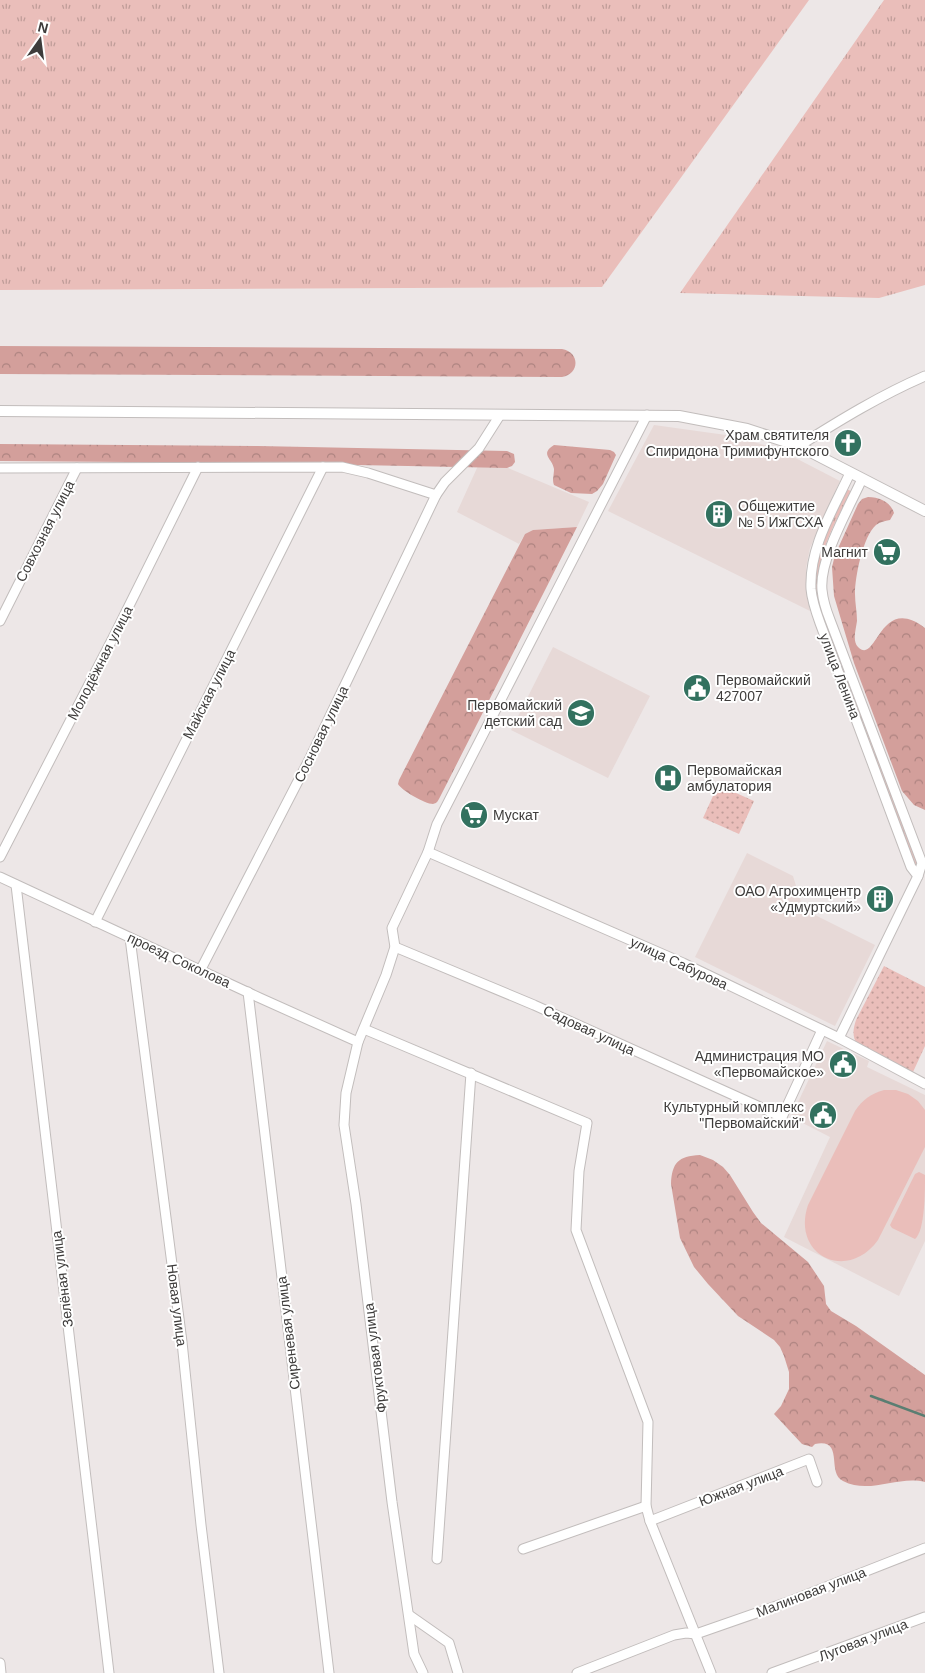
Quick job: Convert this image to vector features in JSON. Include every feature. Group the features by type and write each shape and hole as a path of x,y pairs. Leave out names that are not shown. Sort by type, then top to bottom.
{"street":[{"path":"799,446 844,417 925,376"},
{"path":"0,411 679,416 747,430 799,446 925,512"},
{"name":"Сосновая улица","path":"200,970 311,756 436,495 445,482 479,448 500,415"},
{"name":"Фруктовая улица","path":"423,1673 414,1654 392,1502 356,1204 344,1125 346,1093 358,1042 386,975 394,947 392,928 428,852 437,824 647,415"},
{"name":"Молодёжная улица","path":"0,857 116,632 198,467"},
{"name":"Майская улица","path":"95,922 323,467"},
{"path":"0,468 342,467 355,469 436,495"},
{"name":"Совхозная улица","path":"0,620 77,468"},
{"name":"улица Ленина","path":"850,473 817,544 813,557 811,591 820,623 911,867 918,876"},
{"name":"улица Ленина","path":"839,1038 918,876 922,863 830,620 822,590 822,574 827,557 862,479"},
{"path":"418,489 445,482"},
{"name":"улица Сабурова","path":"428,852 683,963 839,1038 925,1084"},
{"name":"проезд Соколова","path":"0,877 358,1042"},
{"name":"Зелёная улица","path":"16,885 108,1673"},
{"name":"Новая улица","path":"130,938 182,1342 219,1673"},
{"name":"Садовая улица","path":"394,947 534,1005 782,1117 822,1030"},
{"name":"Сиреневая улица","path":"248,992 329,1673"},
{"path":"364,1029 588,1123 579,1171 576,1230 648,1422 646,1506 650,1521 711,1673"},
{"path":"438,1559 471,1073"},
{"name":"Южная улица","path":"650,1521 809,1459 817,1482"},
{"path":"523,1550 646,1506"},
{"name":"Малиновая улица","path":"696,1634 785,1603 925,1548"},
{"path":"408,1615 449,1643 458,1673"},
{"name":"Луговая улица","path":"772,1673 925,1617"},
{"path":"578,1673 674,1635 696,1634"},
{"path":"0,1663 1,1673"}],"shaded area":[{"path":"654,425 733,436 778,449 840,481 810,548 806,568 806,588 810,611 608,511"},
{"path":"482,457 589,502 577,527 533,530 525,534 519,544 457,512"},
{"name":"Первомайский детский сад","path":"553,647 650,696 608,778 511,730"},
{"path":"747,853 793,876 803,909 875,945 835,1026 695,957"},
{"path":"827,1041 869,1061 867,1067 925,1095 925,1241 899,1296 784,1237 830,1137 791,1117"}],"green space":[{"path":"0,0 809,0 602,287 0,290"},
{"path":"884,0 925,0 925,285 879,298 680,293"},
{"path":"0,346 562,349 572,354 576,363 572,372 562,377 0,374"},
{"path":"0,444 258,446 507,451 514,454 515,462 507,468 258,463 0,461"},
{"path":"554,445 610,450 614,452 616,455 603,484 597,491 592,494 571,493 554,485 554,469 547,454"},
{"path":"846,489 851,491 833,526 823,554 820,566 820,591 919,864 914,865 815,598 814,572 821,542"},
{"path":"868,497 884,501 894,513 890,520 881,522 871,530 864,547 855,587 857,621 855,642 858,647 864,650 870,647 889,624 898,619 910,620 925,628 925,810 914,805 902,791 854,663 834,596 832,567 835,555 858,504 862,499"},
{"path":"577,527 439,799 433,804 408,793 400,787 398,784 399,780 525,534 533,530"},
{"path":"718,785 754,801 739,834 703,818"},
{"path":"884,966 925,987 925,1046 913,1072 857,1044 854,1038 856,1020"},
{"path":"884,1090 896,1090 908,1094 918,1101 925,1110 925,1147 878,1240 865,1253 852,1260 838,1261 825,1257 815,1249 807,1238 805,1223 808,1205 855,1111 861,1103 875,1093"},
{"path":"700,1155 713,1160 723,1167 761,1223 808,1262 824,1286 826,1304 831,1311 856,1326 925,1375 925,1482 905,1481 863,1486 843,1481 838,1477 833,1451 830,1446 815,1444 812,1447 802,1444 774,1414 781,1406 789,1389 789,1372 780,1347 774,1340 738,1316 708,1284 694,1267 680,1238 671,1184 673,1171 681,1159"},
{"path":"919,1172 925,1175 923,1219 915,1239 892,1228 890,1225 915,1174"}],"waterway":[{"path":"871,1396 925,1416"}],"place":[{"name":"Храм святителя Спиридона Тримифунтского","path":"848,443"},
{"name":"Общежитие № 5 ИжГСХА","path":"719,514"},
{"name":"Магнит","path":"887,552"},
{"name":"Первомайский 427007","path":"697,688"},
{"name":"Первомайский детский сад","path":"581,713"},
{"name":"Первомайская амбулатория","path":"668,778"},
{"name":"Мускат","path":"474,815"},
{"name":"ОАО Агрохимцентр «Удмуртский»","path":"880,899"},
{"name":"Администрация МО «Первомайское»","path":"843,1064"},
{"name":"Культурный комплекс \"Первомайский\"","path":"823,1115"}]}
